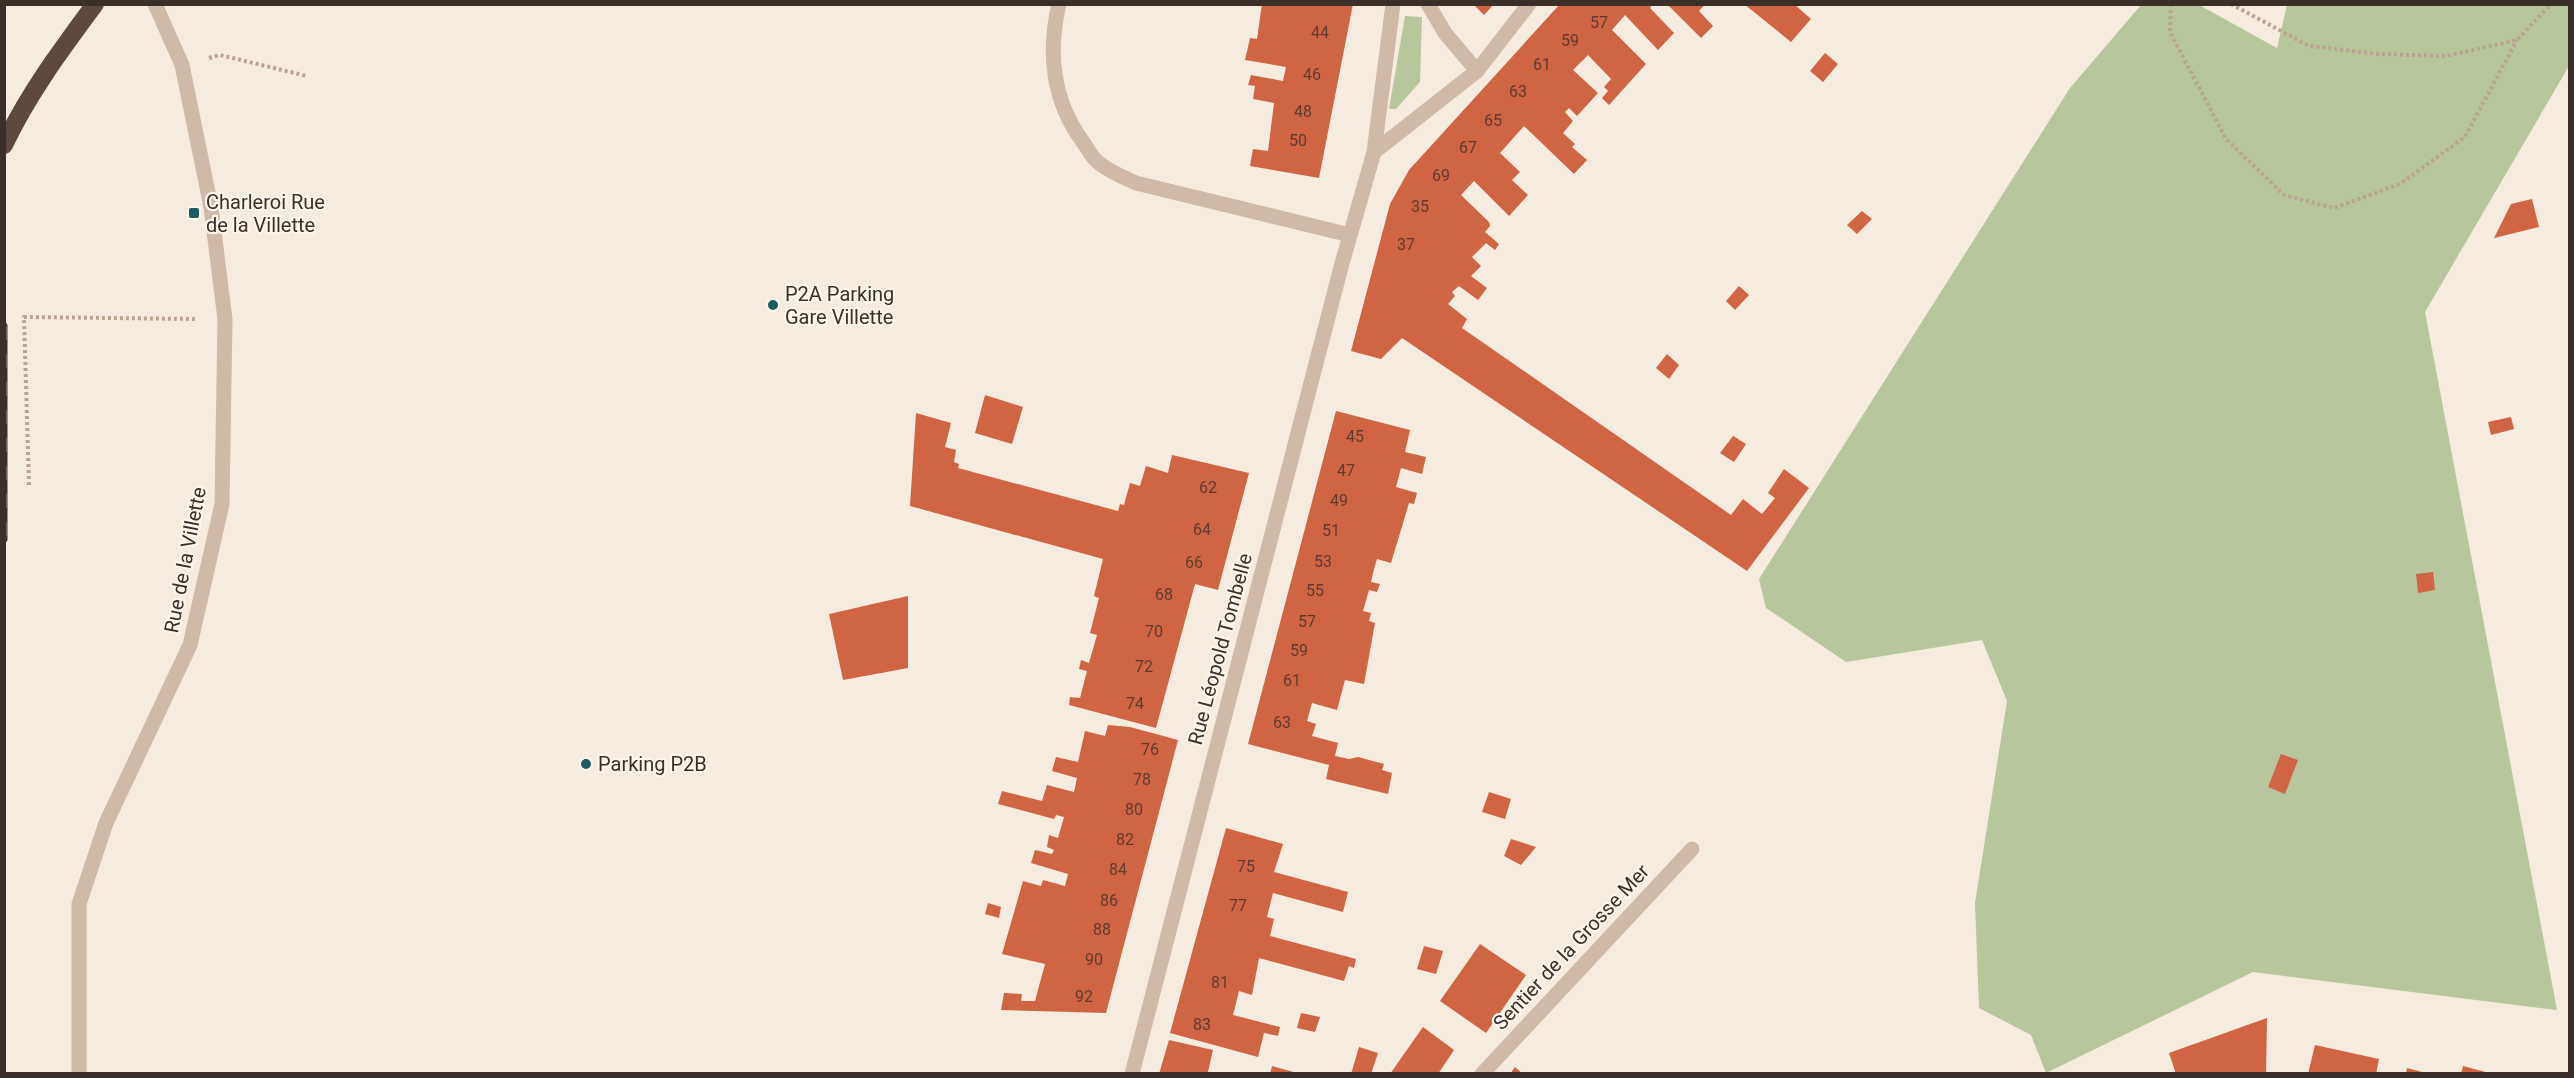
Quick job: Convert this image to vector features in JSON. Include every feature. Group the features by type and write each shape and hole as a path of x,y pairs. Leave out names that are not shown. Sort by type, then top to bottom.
{"highway":[{"path":"4,146 19,113 55,57 95,4"}],"street":[{"name":"Rue de la Villette","path":"79,1074 79,904 106,823 190,645 222,504 225,319 211,207 182,65 155,4"},
{"path":"1059,4 1052,33 1052,69 1058,96 1075,133 1097,162 1113,173 1136,183 1350,235"},
{"name":"Rue Léopold Tombelle","path":"1132,1074 1350,235 1374,152 1393,4"},
{"path":"1428,4 1445,33 1477,71"},
{"path":"1374,152 1477,71 1529,4"},
{"name":"Sentier de la Grosse Mer","path":"1482,1074 1692,849"}],"path":[{"path":"2171,4 2170,32 2226,139 2284,195 2334,208 2400,184 2464,137 2517,40 2551,4"},
{"path":"2231,4 2309,46 2379,54 2446,56 2517,40"},
{"path":"182,65 220,55 308,75"},
{"path":"29,484 24,317 225,319"}],"green space":[{"path":"2141,5 2199,5 2277,48 2287,5 2569,5 2569,66 2425,312 2557,1010 2253,972 2046,1073 2031,1035 1979,1008 1975,903 2007,701 1982,640 1846,662 1766,608 1759,579 2070,88"},
{"path":"1405,16 1422,17 1420,82 1396,109 1389,109"}],"building":[{"path":"1262,4 1353,4 1319,178 1250,166 1253,149 1268,151 1274,103 1253,99 1255,86 1248,85 1251,75 1283,81 1286,67 1245,60 1250,38 1257,39"},
{"path":"1473,4 1494,4 1484,15"},
{"path":"1560,4 1652,4 1650,8 1674,33 1658,50 1625,15 1612,30 1646,64 1609,105 1602,98 1608,91 1604,87 1611,79 1588,55 1573,70 1598,93 1577,116 1569,108 1565,112 1573,121 1563,133 1575,144 1572,147 1587,160 1574,174 1524,126 1500,153 1520,172 1512,180 1528,195 1509,216 1474,181 1461,195 1489,222 1490,226 1485,232 1499,244 1495,250 1486,243 1472,257 1481,266 1471,276 1487,288 1478,300 1459,286 1452,292 1455,296 1448,304 1467,319 1462,328 1731,515 1743,499 1762,514 1775,498 1768,493 1784,469 1809,488 1747,571 1402,338 1381,359 1351,351 1390,204 1409,170"},
{"path":"1667,4 1705,4 1699,11 1713,26 1701,38"},
{"path":"1744,4 1794,4 1811,19 1791,42"},
{"path":"1825,53 1838,64 1823,82 1810,71"},
{"path":"2532,199 2539,227 2494,238 2511,204"},
{"path":"1862,211 1872,219 1857,234 1847,225"},
{"path":"1739,286 1749,295 1735,310 1726,301"},
{"path":"1667,354 1679,365 1669,379 1656,368"},
{"path":"985,395 1023,407 1012,444 975,433"},
{"path":"1336,411 1410,430 1405,452 1426,457 1422,474 1401,468 1396,487 1417,493 1414,504 1409,503 1391,563 1377,559 1374,569 1371,582 1380,584 1377,592 1369,590 1363,611 1371,613 1369,621 1375,623 1364,684 1345,680 1337,710 1312,703 1307,721 1316,724 1312,736 1338,743 1335,756 1349,759 1358,757 1384,764 1382,770 1392,773 1388,794 1326,779 1329,765 1248,744"},
{"path":"916,413 951,423 945,447 956,450 954,462 959,464 958,468 1118,511 1120,504 1124,505 1130,483 1140,486 1146,466 1168,473 1172,455 1249,473 1218,590 1195,584 1156,728 1069,705 1070,697 1080,698 1087,671 1079,669 1081,660 1089,663 1097,635 1090,633 1099,598 1094,596 1103,559 910,506"},
{"path":"2511,417 2514,429 2491,435 2488,422"},
{"path":"1733,436 1746,444 1734,462 1720,453"},
{"path":"2433,572 2435,590 2418,593 2416,574"},
{"path":"908,596 908,668 843,680 829,614"},
{"path":"1108,725 1130,727 1178,740 1106,1013 1001,1010 1004,993 1022,994 1021,1001 1035,1001 1045,964 1002,954 1023,881 1041,886 1043,880 1065,886 1068,874 1031,863 1035,850 1052,854 1054,850 1047,847 1049,835 1058,838 1064,817 1056,815 1054,819 998,804 1002,791 1042,801 1047,785 1074,792 1077,778 1052,771 1056,757 1078,762 1085,731 1105,736"},
{"path":"2281,754 2298,760 2285,794 2268,787"},
{"path":"1489,792 1511,799 1505,819 1482,812"},
{"path":"1226,828 1283,844 1274,872 1348,892 1343,912 1273,893 1267,917 1274,919 1270,936 1356,959 1354,968 1349,966 1344,981 1259,958 1252,995 1239,991 1233,1015 1280,1027 1278,1036 1264,1033 1258,1057 1170,1033"},
{"path":"1511,839 1536,847 1521,865 1504,856"},
{"path":"988,903 1001,907 999,918 985,914"},
{"path":"1480,944 1526,975 1486,1033 1440,1001"},
{"path":"1424,946 1443,951 1436,974 1417,969"},
{"path":"1301,1013 1320,1017 1315,1032 1297,1028"},
{"path":"2267,1018 2266,1074 2176,1074 2169,1053"},
{"path":"1423,1027 1454,1050 1438,1074 1390,1074"},
{"path":"1169,1040 1213,1050 1208,1072 1212,1074 1159,1074"},
{"path":"2315,1045 2379,1059 2376,1074 2308,1074"},
{"path":"1359,1047 1378,1053 1371,1074 1351,1074"},
{"path":"1272,1066 1297,1073 1297,1074 1270,1074"},
{"path":"2463,1066 2489,1073 2489,1074 2461,1074"},
{"path":"1515,1067 1523,1074 1510,1074"},
{"path":"2407,1068 2426,1073 2426,1074 2406,1074"}],"railway":[{"path":"4,326 4,539"}],"place":[{"name":"Charleroi Rue de la Villette","path":"194,213"},
{"name":"P2A Parking Gare Villette","path":"773,305"},
{"name":"Parking P2B","path":"586,764"}]}
